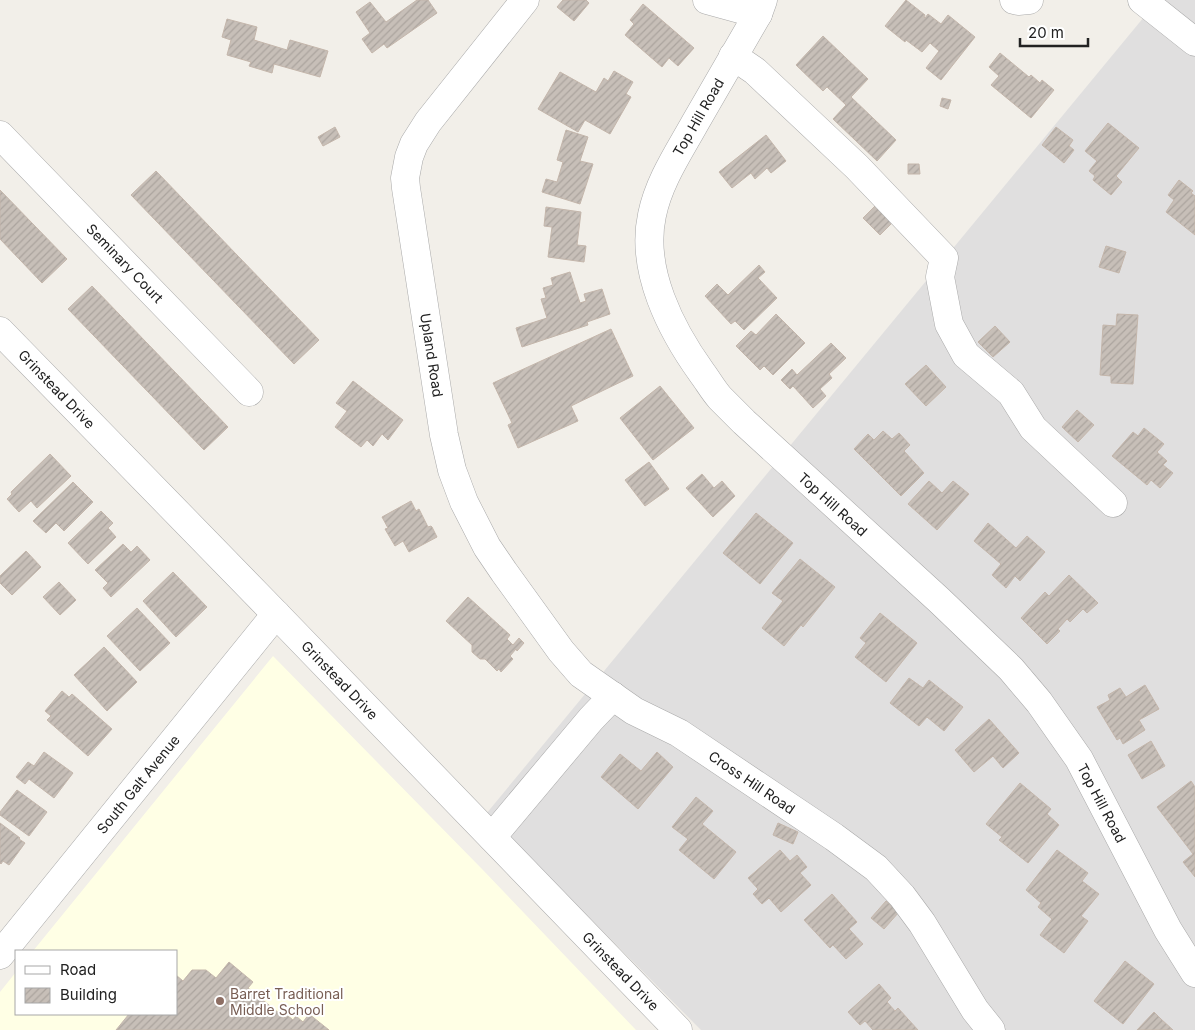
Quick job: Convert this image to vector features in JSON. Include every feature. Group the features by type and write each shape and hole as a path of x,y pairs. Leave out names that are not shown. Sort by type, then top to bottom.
{"street":[{"path":"707,0 760,7"},
{"path":"1014,0 1029,0"},
{"path":"1142,0 1195,42"},
{"name":"Upland Road","path":"520,2 428,122 414,144 405,178 406,188 444,435 452,470 464,502 491,553 561,651 581,674 613,696"},
{"name":"Top Hill Road","path":"760,7 670,168 656,198 650,236 651,256 654,276 668,316 687,352 719,397 946,607 1011,669 1039,702 1079,759 1168,930 1195,973"},
{"path":"733,56 755,70 857,167 944,258 940,277 949,324 966,355 1011,394 1033,428 1113,503"},
{"name":"Seminary Court","path":"0,135 249,392"},
{"name":"Grinstead Drive","path":"0,331 678,1030"},
{"name":"South Galt Avenue","path":"0,955 276,614"},
{"path":"492,837 591,719 613,696"},
{"name":"Cross Hill Road","path":"613,696 634,711 680,733 834,837 876,868 902,896 922,923 975,1010 990,1030"}],"shaded area":[{"path":"1158,0 1195,0 1195,1030 701,1030 486,814"},
{"path":"273,656 482,869 636,1030 0,1030 0,992 15,973 15,1015 178,1015 178,950 34,950"}],"building":[{"path":"417,0 428,0 437,13 387,48 384,44 372,53 362,39 370,33 356,12 370,2 386,22"},
{"path":"563,0 586,0 589,3 574,21 557,7"},
{"path":"906,0 925,15 925,18 928,14 941,24 948,15 975,37 941,80 926,68 939,51 930,43 922,52 906,40 905,42 885,26"},
{"path":"643,4 694,48 678,66 669,58 662,67 625,35 634,24 630,20"},
{"path":"227,19 257,27 254,40 287,50 290,40 328,51 320,77 274,64 272,73 249,66 251,62 227,55 231,40 222,37"},
{"path":"823,36 868,79 851,97 896,140 877,161 833,119 846,105 827,87 823,91 796,65"},
{"path":"1000,53 1029,77 1031,75 1040,83 1042,80 1054,90 1031,118 991,85 999,76 989,67"},
{"path":"614,71 633,82 626,94 631,97 610,134 585,120 578,132 538,109 560,72 596,92 604,78 608,81"},
{"path":"942,98 951,100 948,109 940,106"},
{"path":"1108,123 1139,148 1116,176 1122,182 1111,195 1093,180 1095,176 1089,171 1097,161 1085,151"},
{"path":"335,127 340,137 323,146 318,137"},
{"path":"1056,127 1073,140 1069,146 1074,150 1064,163 1042,145"},
{"path":"566,130 588,137 580,161 593,164 580,204 542,192 546,179 557,182 563,162 557,160"},
{"path":"766,135 786,161 771,173 767,168 755,179 751,173 732,188 719,172"},
{"path":"908,164 919,164 920,174 908,174"},
{"path":"156,171 319,340 294,364 131,195"},
{"path":"1179,180 1193,191 1191,193 1195,196 1195,235 1166,212 1174,200 1168,195"},
{"path":"0,190 67,259 42,283 0,239"},
{"path":"880,201 897,218 880,235 863,218"},
{"path":"546,207 581,212 577,245 586,246 584,262 548,257 552,227 544,226"},
{"path":"1106,246 1126,252 1119,273 1099,267"},
{"path":"759,265 765,272 758,278 777,298 744,330 735,321 731,324 705,296 717,284 728,295"},
{"path":"570,272 580,303 586,301 584,294 602,289 610,314 587,322 588,325 522,347 516,328 547,318 541,299 546,298 543,288 553,285 551,278"},
{"path":"92,286 228,427 204,450 68,309"},
{"path":"776,314 805,343 773,375 764,366 760,370 736,346 751,331 756,335"},
{"path":"1117,314 1138,315 1133,384 1111,383 1111,376 1100,375 1103,325 1116,326"},
{"path":"995,326 1010,342 993,357 978,342"},
{"path":"611,329 633,376 571,406 578,421 518,448 508,425 512,423 493,383"},
{"path":"831,343 846,358 829,374 832,378 820,389 826,396 813,408 793,386 790,389 781,380 792,369 797,375"},
{"path":"926,365 946,387 926,406 905,384"},
{"path":"353,381 403,420 388,440 382,434 373,446 367,440 361,447 335,427 347,411 336,403"},
{"path":"660,386 694,428 653,460 620,418"},
{"path":"1077,410 1094,425 1078,442 1062,427"},
{"path":"1144,428 1164,444 1157,452 1167,461 1163,465 1173,473 1160,488 1151,480 1147,485 1112,456 1133,432 1138,436"},
{"path":"883,431 892,439 899,433 910,445 904,451 924,473 901,496 854,449 868,434 874,440"},
{"path":"50,454 71,476 37,508 31,501 19,512 7,499 12,494 11,492"},
{"path":"649,462 669,489 645,506 625,480"},
{"path":"702,474 714,488 722,481 735,496 713,517 686,488"},
{"path":"929,481 942,493 953,481 969,494 937,530 908,504"},
{"path":"73,482 93,502 64,531 56,523 46,533 33,521"},
{"path":"411,501 416,511 419,509 428,527 432,527 437,537 409,552 403,541 395,546 385,529 388,528 382,517"},
{"path":"101,511 113,523 108,528 116,537 88,564 68,543"},
{"path":"756,513 793,543 760,584 723,553"},
{"path":"988,523 1016,548 1027,536 1045,552 1020,581 1015,576 1006,588 992,575 1001,564 974,541"},
{"path":"123,544 131,552 137,546 150,560 111,597 103,588 108,583 95,570"},
{"path":"26,551 41,567 12,595 0,583 0,576"},
{"path":"800,559 835,587 803,627 801,625 784,646 762,628 783,601 772,593"},
{"path":"173,572 207,607 176,637 143,601"},
{"path":"1069,575 1098,603 1087,613 1083,609 1070,622 1067,619 1058,629 1060,631 1047,644 1021,618 1045,592 1049,596"},
{"path":"59,582 76,600 60,615 43,597"},
{"path":"468,597 510,635 507,639 513,645 519,638 524,643 510,656 513,659 501,672 499,669 497,671 485,659 480,659 472,652 472,645 446,621"},
{"path":"137,608 170,643 140,671 107,636"},
{"path":"880,613 917,643 886,682 855,657 866,643 860,638"},
{"path":"104,647 137,682 107,711 74,675"},
{"path":"909,678 923,688 929,680 963,707 944,731 927,717 919,726 890,703"},
{"path":"1145,685 1159,709 1139,720 1145,730 1123,744 1120,738 1117,740 1097,707 1110,700 1108,695 1120,688 1126,697"},
{"path":"62,691 69,697 72,694 112,729 88,756 47,720 51,716 45,711"},
{"path":"989,719 1019,753 1003,768 993,756 974,772 955,750"},
{"path":"1151,741 1165,766 1142,779 1128,755"},
{"path":"44,752 73,773 54,798 29,779 25,784 16,777 28,762 34,766"},
{"path":"657,752 673,767 638,809 601,777 620,754 641,771"},
{"path":"1191,781 1195,787 1195,877 1183,862 1193,854 1157,807"},
{"path":"1020,783 1051,809 1047,814 1059,825 1028,863 999,840 1002,837 986,824"},
{"path":"17,790 47,812 29,836 0,815 0,812"},
{"path":"696,797 713,811 702,824 736,852 714,879 679,850 688,839 672,827"},
{"path":"0,823 25,843 9,865 3,861 0,863"},
{"path":"778,823 798,832 793,844 773,835"},
{"path":"780,850 790,861 797,855 807,867 800,873 811,885 781,912 769,898 762,904 753,894 758,889 748,878"},
{"path":"1057,850 1088,873 1082,881 1099,894 1081,916 1088,921 1064,953 1040,935 1052,919 1038,907 1041,903 1026,890"},
{"path":"832,894 857,922 849,929 863,944 846,959 833,945 830,948 804,920"},
{"path":"886,901 899,912 884,929 871,918"},
{"path":"1125,961 1154,984 1123,1024 1094,1001"},
{"name":"Barret Traditional Middle School","path":"229,962 253,982 248,988 285,1018 287,1015 293,1020 296,1016 303,1022 309,1014 329,1030 116,1030 128,1015 178,1015 178,977 183,981 192,970 206,970 216,978"},
{"path":"879,984 891,998 887,1002 895,1011 898,1008 918,1030 873,1030 865,1021 860,1025 848,1012"},
{"path":"1154,1012 1161,1019 1173,1030 1137,1030"}],"place":[{"name":"Barret Traditional Middle School","path":"220,1001"}]}
